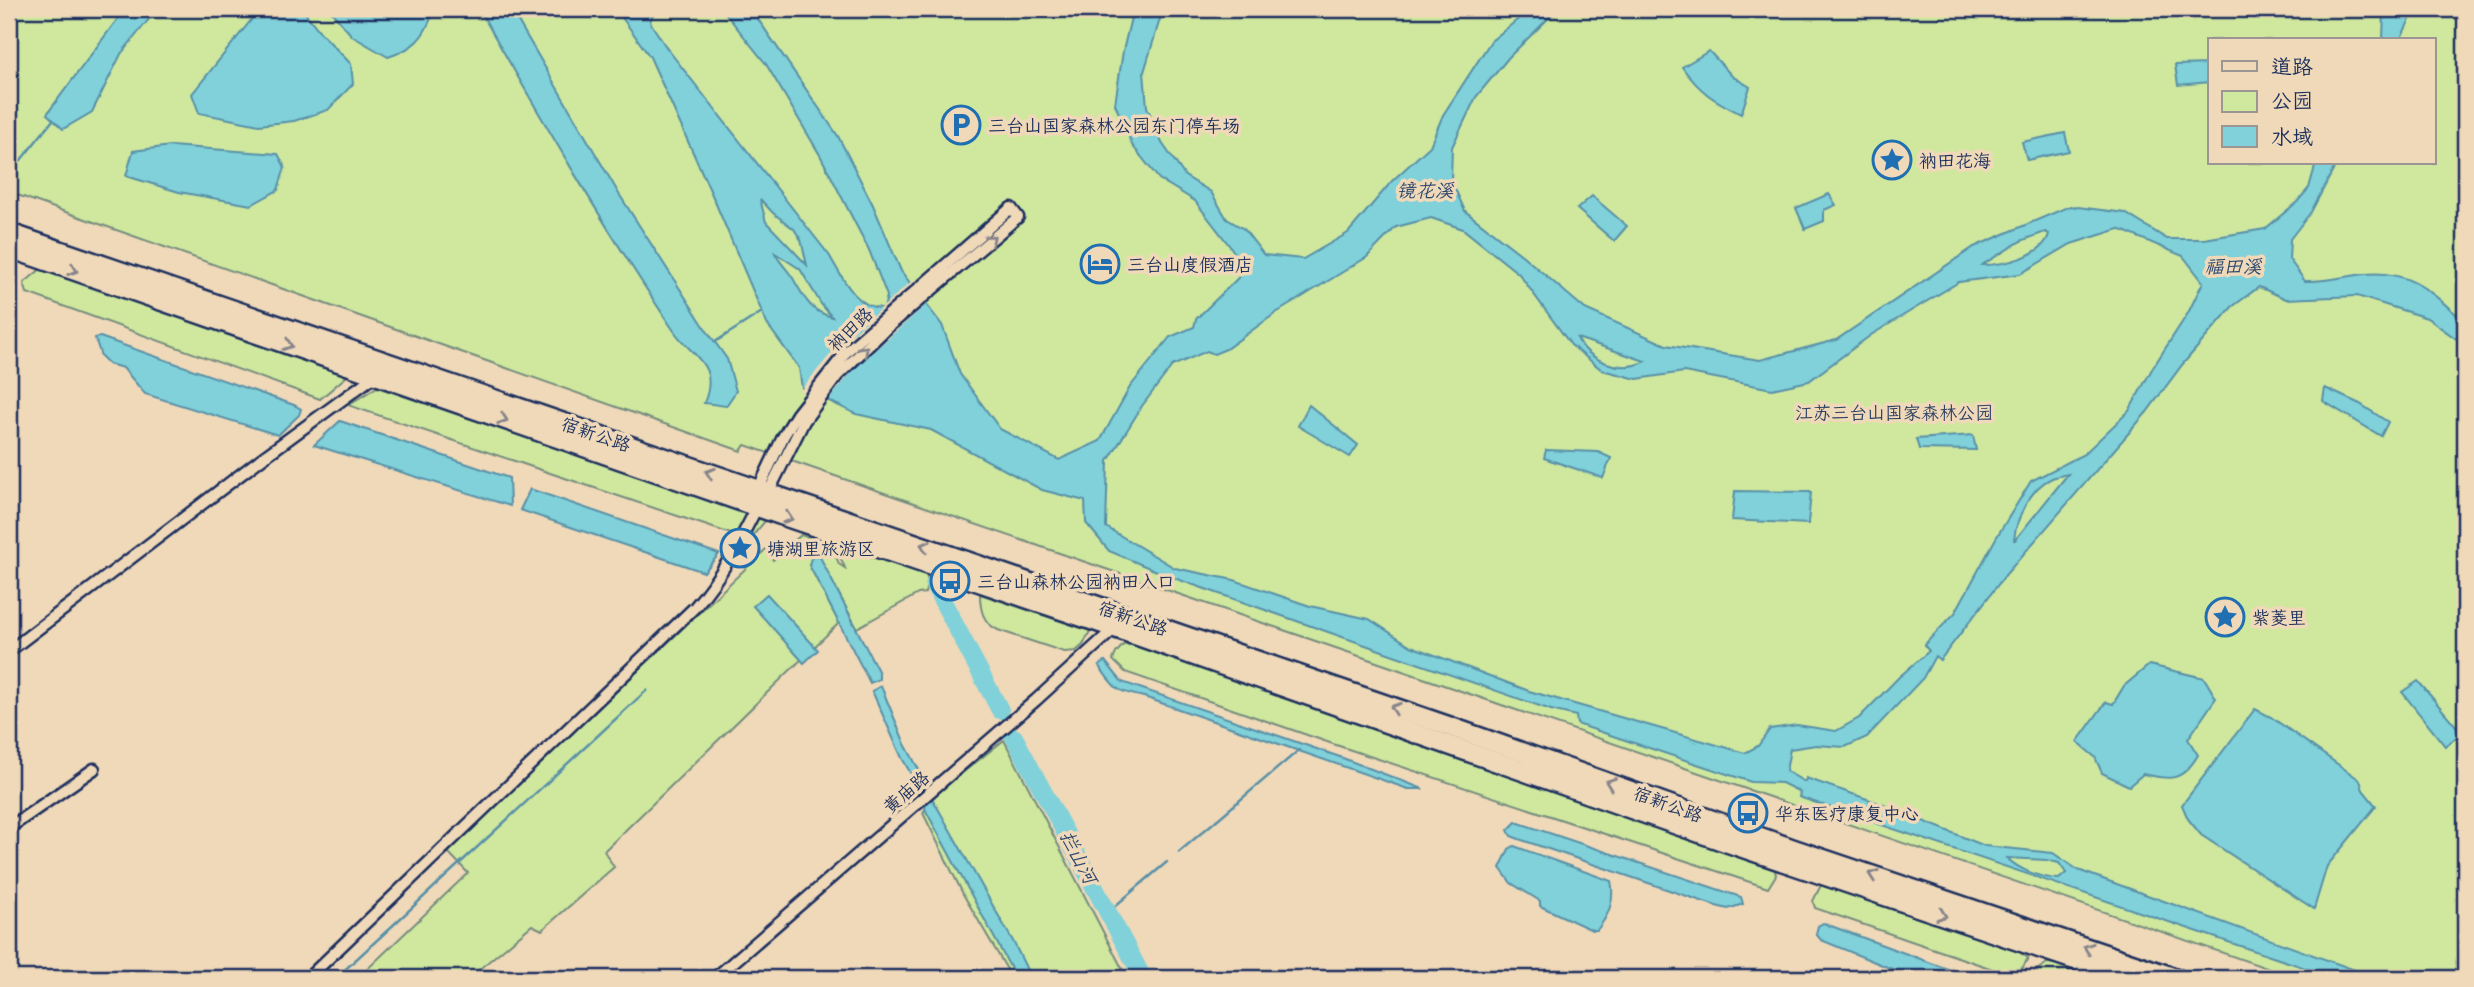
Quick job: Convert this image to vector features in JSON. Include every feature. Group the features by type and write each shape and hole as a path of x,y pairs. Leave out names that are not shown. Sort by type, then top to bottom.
{"highway":[{"name":"宿新公路","path":"9,233 1115,628 1731,844 2128,978"},
{"name":"宿新公路","path":"9,248 376,375 1451,727 1813,855 2176,978"}],"street":[{"name":"衲田路","path":"307,978 695,607 715,584 736,551 801,417 837,376 924,290 1011,208 1018,217 924,290"},
{"path":"9,651 376,375"},
{"name":"黄庙路","path":"715,978 1036,700 1115,628"},
{"path":"9,828 94,769"}],"green space":[{"name":"江苏三台山国家森林公园","path":"9,9 2465,9 2465,978 2296,978 745,445 741,451 9,192"},
{"path":"42,268 348,375 320,399 27,293 24,283"},
{"path":"377,387 766,520 749,540 348,405"},
{"path":"801,535 832,546 839,564 845,568 839,554 839,544 925,573 928,581 925,593 918,594 857,628 818,555 809,565 839,623 604,851 614,867 542,930 532,925 469,978 358,978 468,873 448,852 766,549 773,560"},
{"path":"980,594 1090,631 1083,645 1076,651 1064,652 998,630 989,624 983,615"},
{"path":"1123,645 1134,645 1763,860 1774,866 1776,875 1768,888 1125,672 1113,660"},
{"path":"1004,740 1127,978 1012,978 963,894 923,813 932,797"},
{"path":"1821,885 2019,952 2028,958 2013,976 1815,908 1813,901"},
{"path":"2047,963 2098,978 2038,978 2037,970"}],"water":[{"path":"125,9 157,9 121,54 92,112 63,129 47,114"},
{"path":"260,9 302,9 351,64 353,84 328,110 294,121 259,125 199,113 192,94"},
{"path":"329,9 431,9 433,12 417,41 388,57 352,36"},
{"path":"479,9 511,9 619,194 727,359 736,391 726,406 704,403 709,379 702,362 674,331 623,252"},
{"path":"616,9 655,9 650,22 666,47 829,255 844,281 865,303 884,308 887,296 869,250 820,155 766,64 722,9 751,9 838,136 873,205 901,271 942,325 960,374 1000,429 1059,460 1100,441 1130,387 1170,337 1194,327 1196,319 1244,272 1232,249 1195,201 1159,179 1132,145 1115,104 1133,9 1163,9 1144,72 1147,107 1162,143 1185,176 1211,192 1227,219 1244,229 1264,255 1303,259 1348,233 1392,181 1430,146 1443,115 1491,41 1531,9 1558,9 1509,57 1476,97 1452,147 1451,180 1465,211 1585,309 1666,345 1760,360 1836,340 1974,247 2070,206 2125,213 2167,239 2204,239 2265,229 2309,188 2316,164 2336,164 2311,212 2290,239 2289,259 2305,281 2365,274 2396,276 2409,280 2431,293 2465,322 2465,345 2427,318 2357,296 2286,299 2259,287 2232,307 2182,365 2147,412 2007,573 1940,660 1935,656 1923,678 1867,737 1845,747 1816,745 1790,749 1786,771 1805,782 1806,778 1876,802 1985,846 2053,853 2078,870 2377,978 2335,978 1799,797 1800,792 1782,783 1751,782 1577,724 1576,716 1551,710 1171,577 1109,551 1086,523 1085,501 1042,490 931,430 856,414 802,388 799,368 767,324 650,57","holes":["760,199 794,229 801,240 807,265 766,222","1431,218 1463,229 1519,274 1571,345 1602,370 1637,379 1684,372 1772,389 1809,381 1871,335 1959,282 2020,274 2071,244 2119,229 2183,256 2203,282 2188,313 2129,411 2084,454 2031,481 1955,613 1924,645 1929,651 1859,718 1836,731 1797,725 1770,729 1758,746 1745,753 1529,691 1411,646 1369,619 1310,606 1234,580 1175,568 1106,527 1108,461 1142,406 1172,366 1207,351 1214,354 1226,349 1276,313 1367,257 1396,227","2045,232 2049,234 2039,249 2030,254 2010,261 1982,265 2021,241","775,253 800,269 832,317 818,311 809,303","1577,338 1645,361 1636,365 1616,366 1597,359","2068,474 2015,540 2014,540 2021,513 2037,488 2052,478","1662,735 1696,743 1711,757 1696,758 1683,754 1672,747","2007,858 2059,863 2066,873 2059,879 2038,875"]},
{"path":"2384,9 2415,9 2401,38 2383,38"},
{"path":"1709,51 1732,76 1750,87 1741,114 1708,95 1682,67"},
{"path":"2208,64 2208,82 2178,85 2175,65"},
{"path":"2065,133 2069,151 2027,160 2022,142"},
{"path":"171,146 278,154 285,167 278,190 251,205 179,192 126,176 133,151"},
{"path":"1829,194 1836,205 1824,210 1824,221 1805,229 1796,208"},
{"path":"1592,196 1627,226 1614,241 1577,209"},
{"path":"100,337 294,405 301,409 299,415 278,435 145,394 123,368 109,364 101,356 95,338"},
{"path":"2325,388 2360,404 2388,422 2381,436 2323,401"},
{"path":"1309,405 1358,445 1350,457 1298,426"},
{"path":"340,421 509,478 510,506 314,445"},
{"path":"1973,435 1976,450 1919,449 1916,439"},
{"path":"1546,450 1598,452 1611,458 1603,478 1544,458"},
{"path":"530,489 719,554 704,572 520,510"},
{"path":"1735,491 1811,492 1808,524 1732,520"},
{"path":"819,555 879,673 879,679 870,683 809,565 811,558"},
{"path":"767,594 818,650 804,663 753,606"},
{"path":"1105,661 1122,682 1340,757 1423,789 1408,789 1121,691 1099,666"},
{"path":"2149,665 2204,678 2216,698 2188,739 2198,755 2187,770 2169,778 2143,774 2129,786 2102,773 2095,757 2077,742 2106,702 2113,704 2124,686"},
{"path":"2418,681 2462,733 2445,746 2402,692"},
{"path":"881,686 905,744 925,781 926,787 920,790 902,758 872,691"},
{"path":"2255,709 2271,717 2360,780 2363,790 2376,806 2327,866 2314,909 2201,835 2188,819 2182,805"},
{"path":"932,798 1031,978 1016,978 925,809 927,801"},
{"path":"1516,822 1741,897 1743,904 1728,909 1716,906 1519,839 1511,836 1508,830"},
{"path":"1514,846 1611,881 1610,907 1597,930 1540,906 1540,901 1511,883 1500,868 1509,849"},
{"path":"1823,923 1972,978 1920,978 1904,974 1821,940 1816,934 1818,926"}],"pier":[{"path":"913,280 929,302 855,368 826,403 800,391 834,350"}],"waterway":[{"path":"9,175 53,120"},
{"path":"715,342 762,312"},
{"name":"拦山河","path":"934,585 1000,710"},
{"path":"336,978 647,690"},
{"path":"1644,735 1734,764"},
{"name":"拦山河","path":"1014,737 1143,978"},
{"path":"1179,852 1299,750"},
{"path":"1108,912 1167,862"}],"place":[{"name":"三台山国家森林公园东门停车场","path":"961,125"},
{"name":"衲田花海","path":"1892,160"},
{"name":"三台山度假酒店","path":"1100,264"},
{"name":"塘湖里旅游区","path":"740,548"},
{"name":"三台山森林公园衲田入口","path":"950,581"},
{"name":"紫菱里","path":"2225,617"},
{"name":"华东医疗康复中心","path":"1748,813"}],"water label":[{"name":"镜花溪","path":"1425,190"},
{"name":"福田溪","path":"2233,266"}]}
